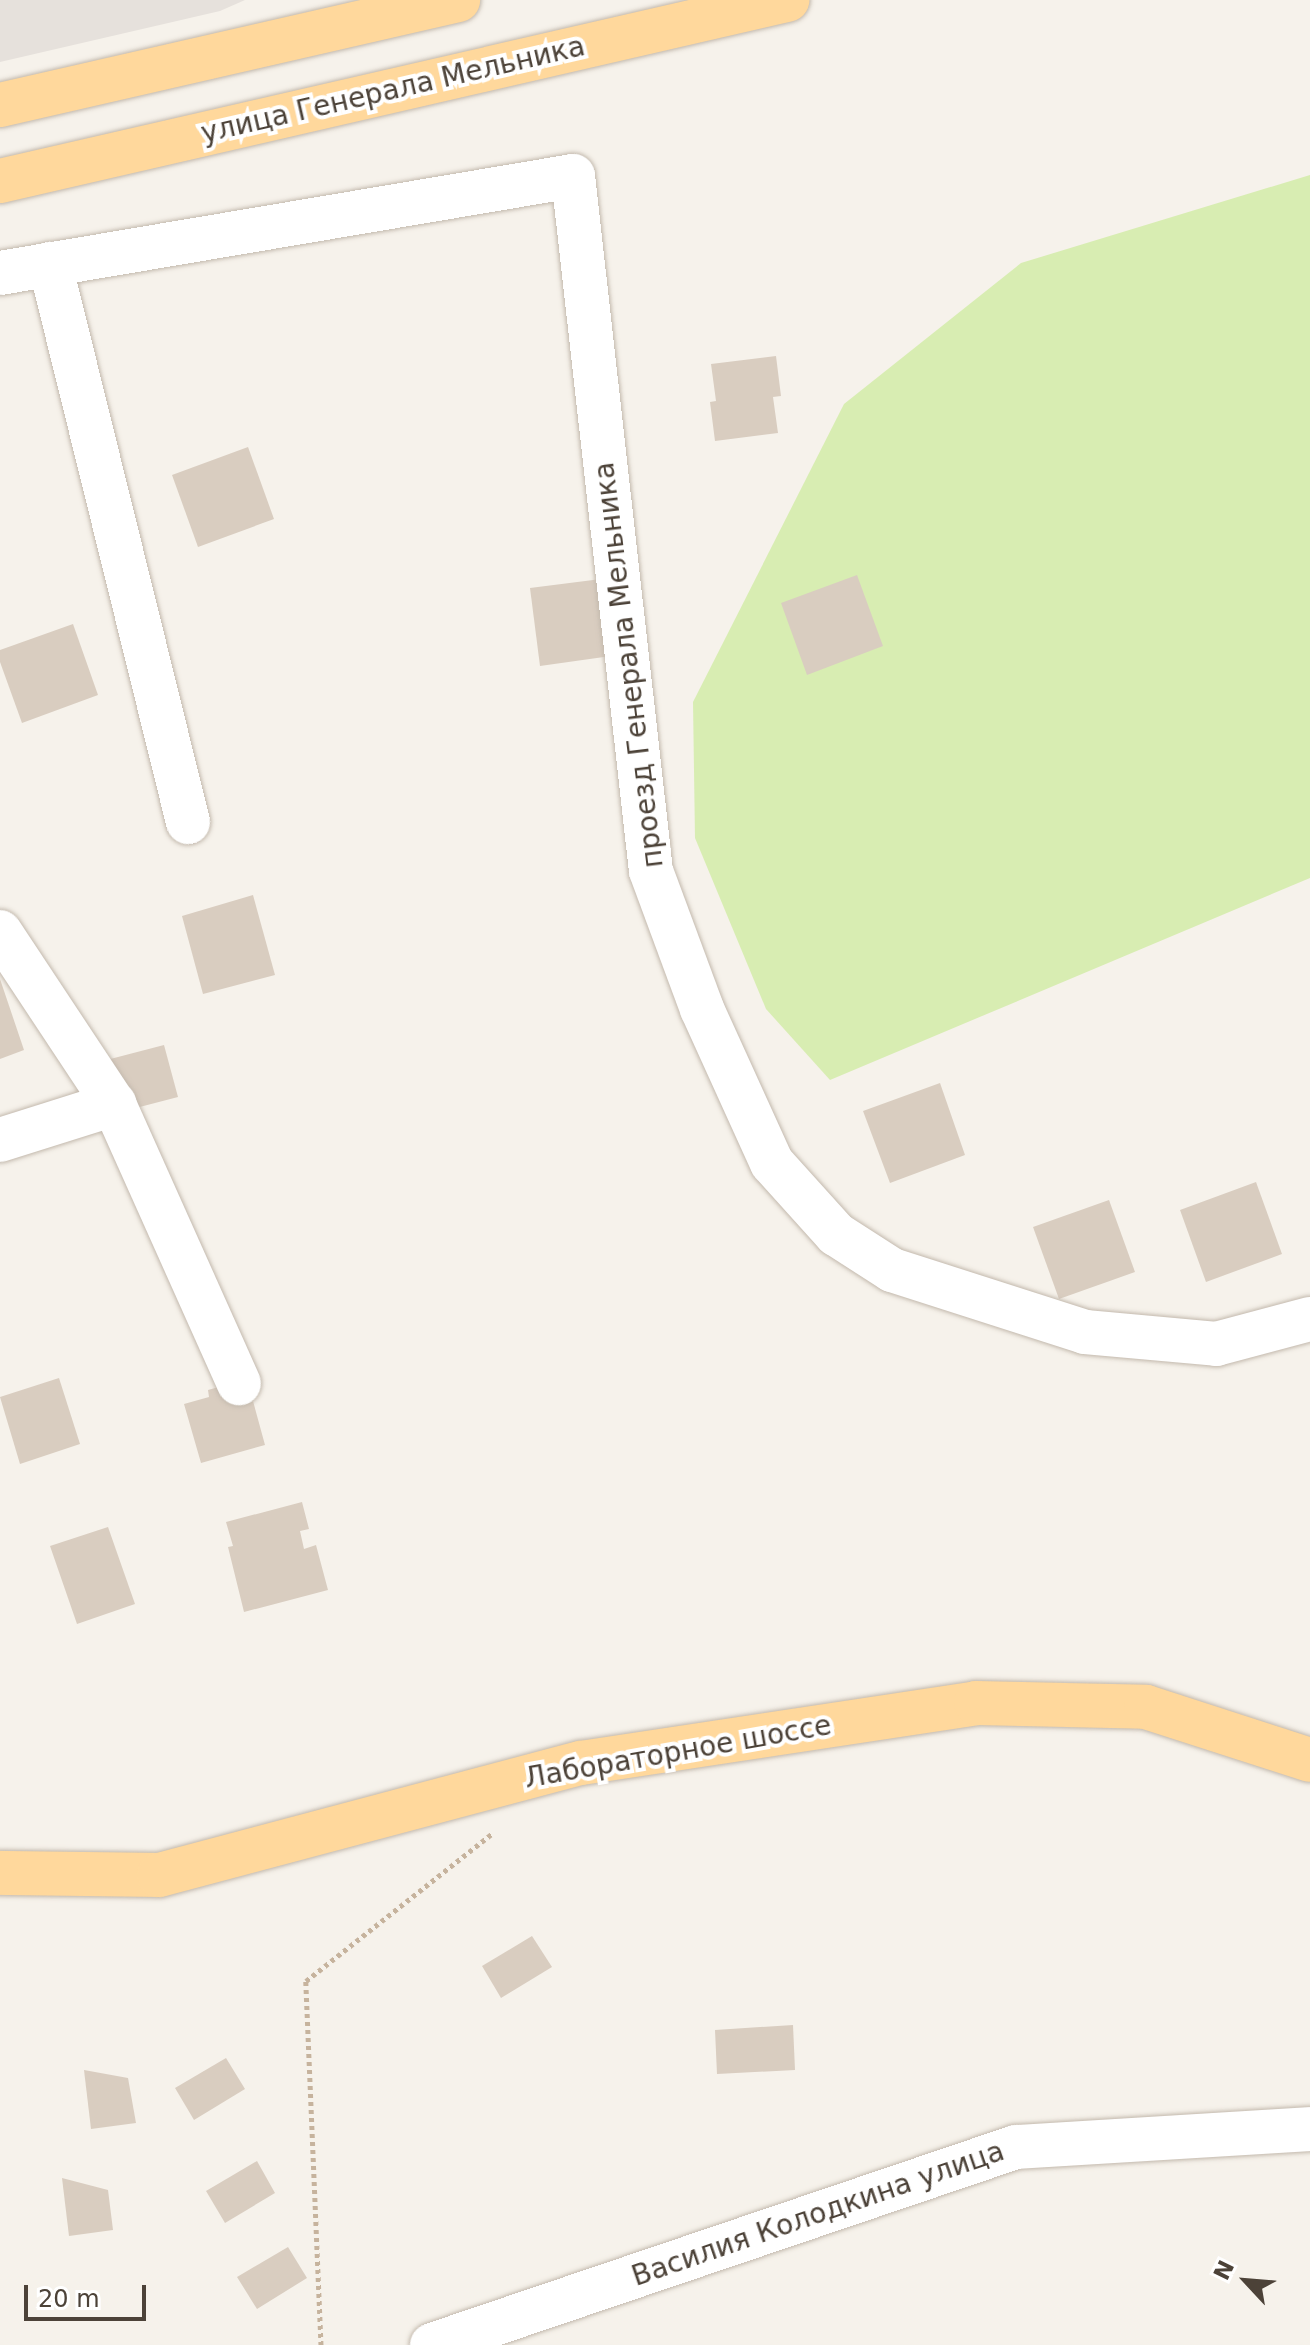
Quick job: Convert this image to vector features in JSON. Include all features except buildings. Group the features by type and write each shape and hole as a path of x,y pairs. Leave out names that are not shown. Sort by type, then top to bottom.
{"main road":[{"path":"0,105 458,0"},
{"name":"улица Генерала Мельника","path":"0,181 787,0"},
{"name":"Лабораторное шоссе","path":"0,1873 159,1875 581,1763 976,1703 1146,1707 1310,1760"}],"street":[{"name":"проезд Генерала Мельника","path":"50,264 573,176 651,871 702,1009 772,1163 836,1234 892,1270 1085,1332 1216,1344 1310,1319"},
{"path":"0,273 50,264 188,822"},
{"path":"0,932 114,1104 239,1383"},
{"path":"0,1140 114,1104"},
{"name":"Василия Колодкина улица","path":"432,2345 1016,2147 1310,2129"}],"path":[{"path":"321,2345 306,1981 494,1832"}],"shaded area":[{"path":"0,0 245,0 220,11 0,62"}],"green space":[{"path":"1310,175 1310,878 830,1080 766,1009 695,838 693,702 844,404 1021,263"}]}
